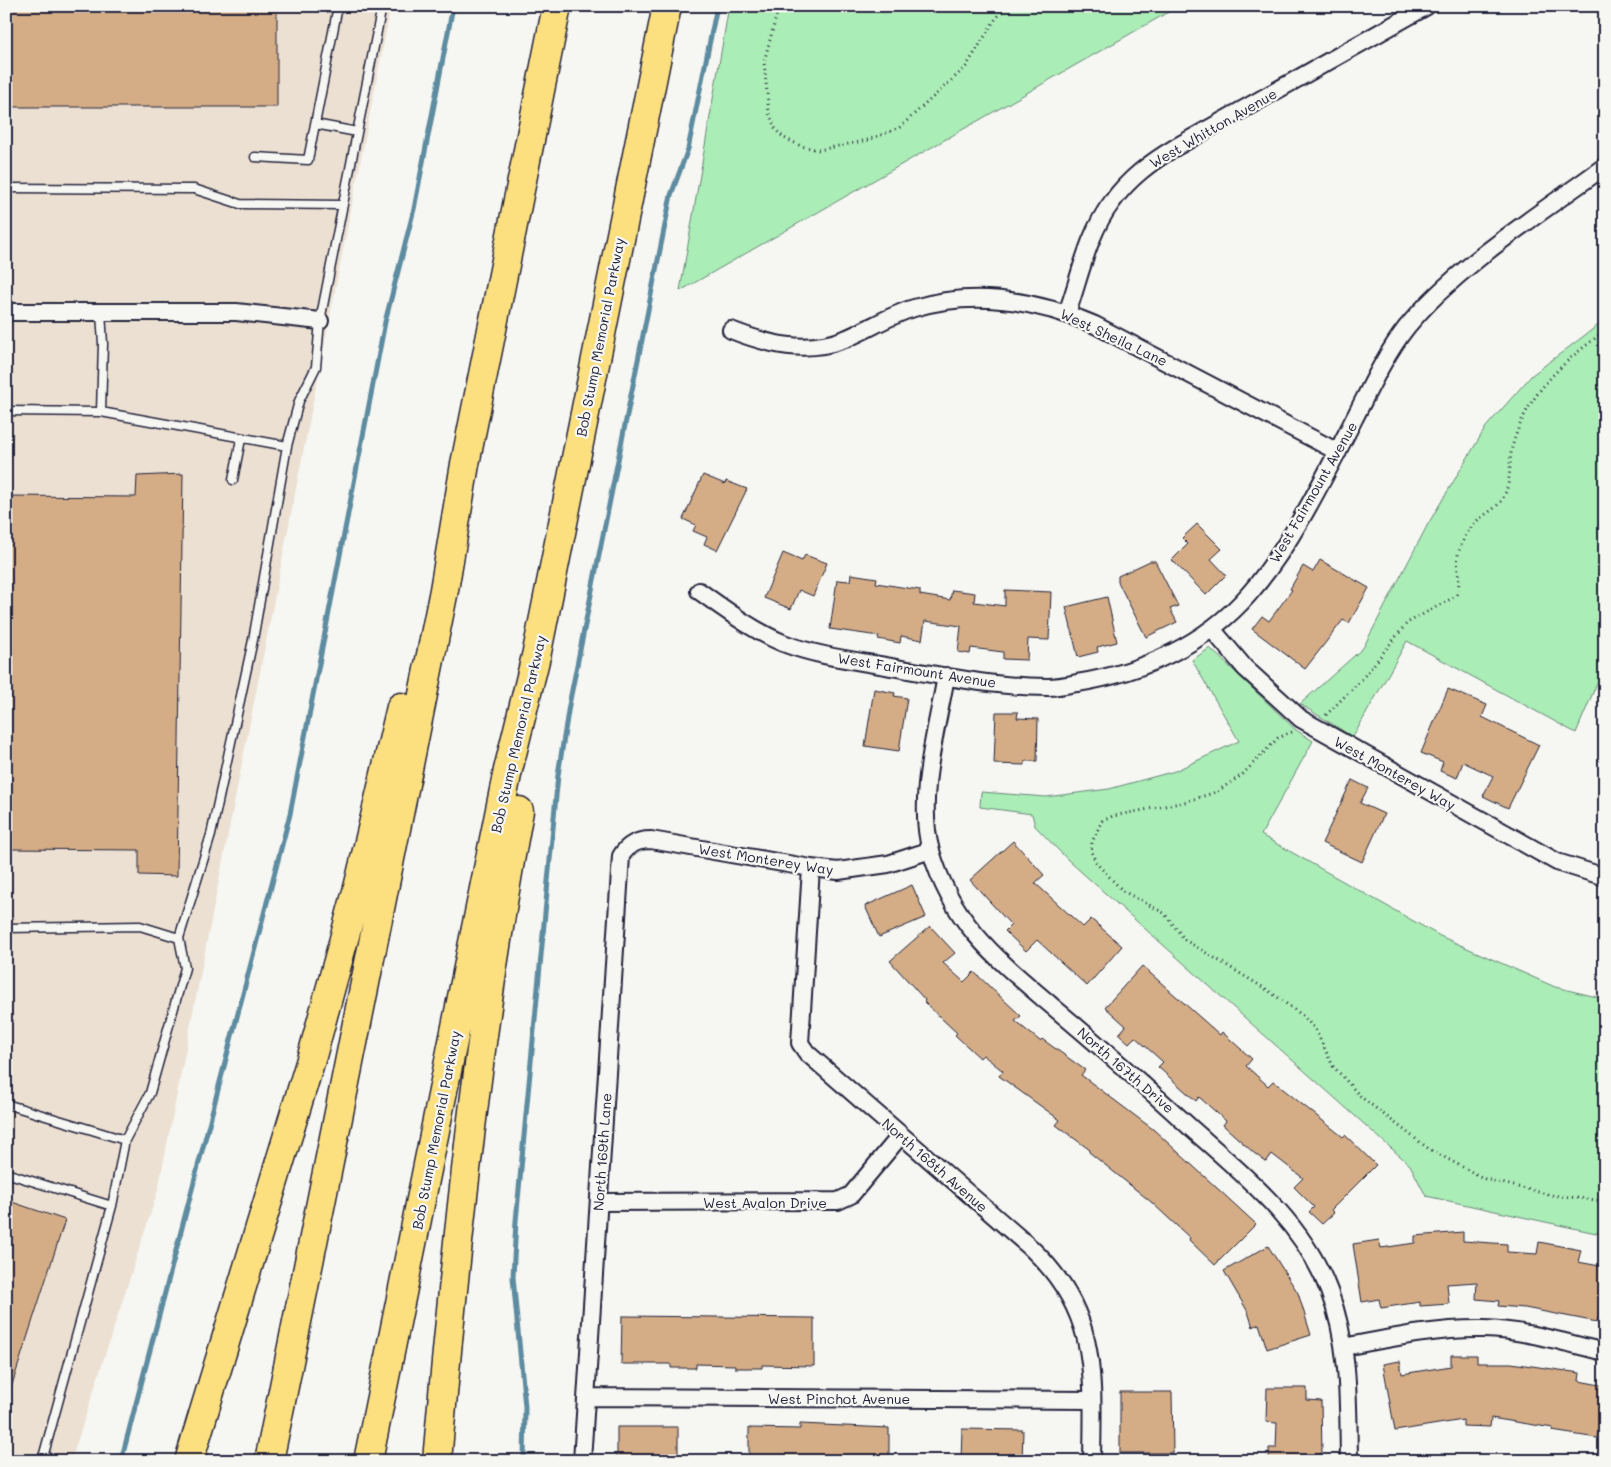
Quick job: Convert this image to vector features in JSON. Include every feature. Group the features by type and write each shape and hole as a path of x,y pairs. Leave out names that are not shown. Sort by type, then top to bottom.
{"highway":[{"path":"269,1461 444,590 465,464 557,6"},
{"name":"Bob Stump Memorial Parkway","path":"368,1461 508,770 534,665 667,6"},
{"path":"189,1461 314,1047 376,813 426,590 465,464"},
{"path":"437,1461 458,1236 473,1108 491,975 526,773 534,665"}],"street":[{"name":"West Whitton Avenue","path":"1067,313 1095,234 1110,204 1126,184 1147,165 1427,6"},
{"name":"West Fairmount Avenue","path":"699,591 751,627 785,644 824,654 977,682 1050,687 1110,678 1166,656 1212,629 1248,595 1279,555 1338,452 1386,358 1424,307 1478,260 1605,166"},
{"name":"West Sheila Lane","path":"731,330 763,342 794,348 820,346 845,339 915,308 954,300 991,298 1020,301 1067,313 1135,345 1338,452"},
{"path":"6,312 236,312 320,321"},
{"name":"West Monterey Way","path":"1212,629 1271,693 1291,712 1311,726 1558,862 1605,877"},
{"name":"North 167th Drive","path":"946,676 927,792 927,830 931,850 951,900 980,942 1238,1170 1264,1195 1298,1234 1320,1270 1330,1292 1344,1347 1349,1461"},
{"name":"West Monterey Way","path":"630,845 643,840 651,840 811,868 838,870 871,868 931,850"},
{"name":"North 169th Lane","path":"582,1461 620,862 630,845"},
{"name":"North 168th Avenue","path":"811,868 800,1043 807,1054 1030,1248 1046,1263 1060,1281 1086,1334 1092,1372 1092,1461"},
{"name":"West Avalon Drive","path":"599,1202 838,1201 851,1195 900,1134"},
{"path":"1344,1347 1430,1331 1486,1329 1517,1333 1605,1352"},
{"name":"West Pinchot Avenue","path":"586,1397 1092,1400"}],"lane":[{"path":"255,157 308,160 338,6"},
{"path":"42,1461 112,1206 124,1140 150,1093 185,968 180,938 211,835 253,640 288,446 299,400 316,367 320,321 382,6"},
{"path":"315,124 357,132"},
{"path":"6,188 194,189 240,204 343,205"},
{"path":"101,312 103,344 102,412"},
{"path":"6,411 102,412 241,439 288,446"},
{"path":"234,480 241,439"},
{"path":"6,928 140,926 180,938"},
{"path":"6,1104 124,1140"},
{"path":"6,1173 112,1206"}],"path":[{"path":"779,6 764,62 769,113 776,130 784,138 801,146 819,150 868,140 898,128 966,67 994,21 1007,6"},
{"path":"1605,332 1551,375 1531,400 1513,442 1505,494 1497,506 1473,526 1462,544 1457,559 1460,586 1456,596 1407,623 1362,679 1323,719 1311,726 1278,738 1242,775 1216,792 1185,802 1113,816 1102,821 1095,832 1091,846 1097,864 1123,891 1164,912 1185,940 1269,991 1308,1020 1318,1035 1333,1066 1361,1097 1429,1149 1485,1179 1551,1195 1605,1201"}],"shaded area":[{"path":"6,6 391,6 158,1190 71,1461 6,1461"}],"green space":[{"path":"729,6 1179,6 680,291"},
{"path":"1605,320 1605,664 1576,733 1407,641 1353,737 1300,704 1363,648 1428,524 1486,427 1532,375"},
{"path":"1210,648 1296,730 1313,741 1261,835 1440,936 1555,987 1605,999 1605,1235 1426,1196 1410,1165 1069,861 1035,826 1032,814 980,807 981,792 1046,797 1109,789 1175,771 1239,741 1192,660"}],"building":[{"path":"6,6 277,6 277,107 6,107"},
{"path":"183,474 177,876 139,875 139,850 6,849 6,496 136,497 137,476"},
{"path":"703,475 725,484 726,481 747,489 717,550 704,544 707,537 693,531 696,525 683,519"},
{"path":"1197,524 1222,549 1211,559 1226,575 1206,595 1172,560 1188,544 1182,538"},
{"path":"783,553 802,561 805,555 827,563 813,596 799,590 791,609 764,598"},
{"path":"1320,560 1369,588 1349,623 1343,620 1305,669 1252,629 1262,616 1269,621 1292,590 1290,589 1303,566 1313,572"},
{"path":"1150,561 1155,561 1178,606 1170,609 1177,622 1146,637 1118,582 1118,576"},
{"path":"851,574 877,578 876,583 920,590 920,595 950,600 952,590 975,593 974,602 1005,606 1005,590 1051,592 1049,640 1028,639 1027,660 1003,659 1003,652 971,648 970,654 958,652 961,626 925,621 922,640 901,636 900,643 878,639 879,636 830,629 837,580 850,581"},
{"path":"1107,597 1117,642 1097,647 1098,652 1078,657 1066,607"},
{"path":"874,689 895,693 894,696 907,698 899,751 865,746"},
{"path":"1448,689 1487,705 1482,717 1539,745 1508,808 1483,796 1493,776 1463,762 1457,778 1440,771 1443,762 1421,753"},
{"path":"996,712 1018,712 1017,718 1038,719 1037,761 1025,761 1025,765 994,764"},
{"path":"1352,780 1368,788 1360,803 1384,814 1362,862 1322,843"},
{"path":"1013,841 1044,875 1035,883 1083,927 1091,919 1122,946 1087,986 1037,940 1026,951 1005,931 1011,925 970,880"},
{"path":"912,885 926,917 879,937 865,906"},
{"path":"930,926 955,953 943,963 964,982 974,972 1021,1016 1015,1021 1040,1041 1042,1039 1085,1070 1081,1075 1154,1130 1256,1224 1215,1265 1189,1240 1190,1238 1150,1201 1089,1152 1090,1150 1056,1125 1060,1120 999,1076 1003,1071 983,1055 980,1058 924,1002 925,1000 890,961"},
{"path":"1142,966 1220,1035 1222,1032 1252,1059 1246,1066 1268,1086 1273,1081 1343,1137 1345,1135 1376,1165 1331,1210 1334,1213 1322,1224 1309,1212 1314,1207 1294,1187 1303,1178 1272,1154 1266,1162 1254,1153 1223,1125 1226,1121 1199,1097 1196,1101 1158,1067 1163,1062 1135,1037 1129,1043 1119,1034 1126,1026 1105,1007"},
{"path":"6,1200 65,1220 9,1394 6,1394"},
{"path":"1463,1232 1463,1241 1507,1244 1507,1252 1537,1254 1539,1242 1581,1250 1578,1262 1605,1267 1605,1319 1598,1317 1597,1322 1525,1308 1498,1306 1499,1301 1476,1299 1477,1282 1447,1284 1449,1304 1420,1306 1420,1302 1381,1308 1379,1299 1362,1302 1353,1244 1379,1240 1381,1248 1415,1243 1415,1236"},
{"path":"1268,1246 1298,1293 1311,1335 1267,1349 1259,1324 1253,1327 1248,1312 1224,1271"},
{"path":"622,1316 814,1318 814,1366 762,1365 762,1368 735,1368 735,1365 696,1364 696,1368 671,1368 671,1364 621,1364"},
{"path":"1451,1355 1477,1355 1477,1363 1511,1363 1580,1373 1579,1381 1605,1386 1597,1438 1552,1431 1553,1428 1491,1418 1490,1427 1463,1426 1463,1420 1395,1431 1383,1364 1400,1361 1402,1374 1451,1366"},
{"path":"1267,1388 1307,1388 1307,1400 1321,1401 1322,1454 1314,1454 1314,1461 1269,1461 1269,1448 1276,1448 1277,1423 1266,1422"},
{"path":"1120,1392 1172,1392 1173,1453 1120,1453"},
{"path":"800,1424 889,1428 889,1461 749,1461 749,1428 800,1429"},
{"path":"617,1427 678,1427 678,1461 617,1461"},
{"path":"962,1429 1023,1430 1022,1461 961,1461"}],"waterway":[{"path":"121,1461 290,814 385,322 414,209 453,6"},
{"path":"524,1461 525,1407 513,1277 516,1221 558,775 569,705 671,195 688,149 717,6"}]}
